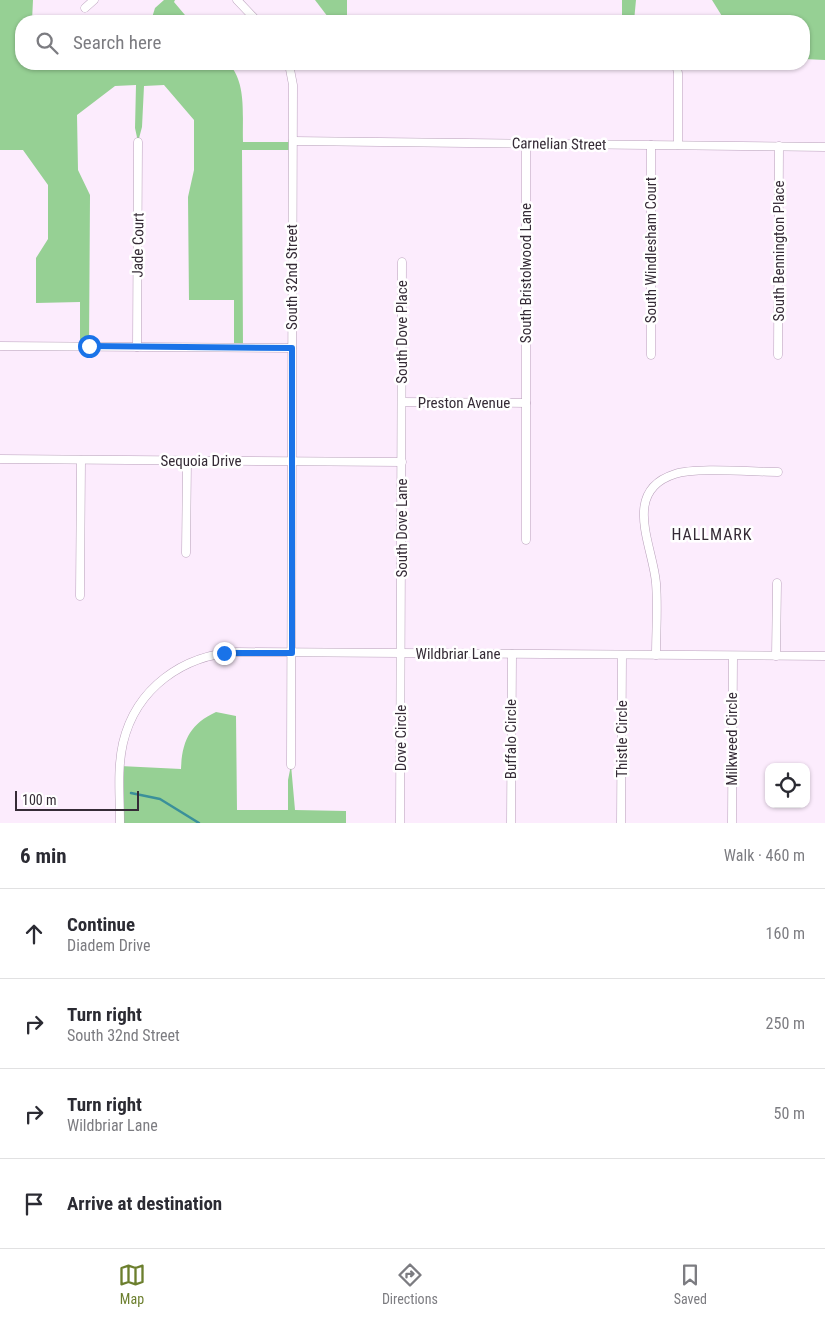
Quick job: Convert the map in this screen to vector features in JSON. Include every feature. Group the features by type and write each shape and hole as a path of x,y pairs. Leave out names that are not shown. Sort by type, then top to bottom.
{"street":[{"path":"85,8 94,0"},
{"path":"237,0 251,15"},
{"name":"South 32nd Street","path":"290,70 293,85 291,765"},
{"path":"677,70 678,145"},
{"name":"Carnelian Street","path":"293,141 825,147"},
{"name":"Jade Court","path":"137,347 138,142"},
{"name":"South Bristolwood Lane","path":"526,144 526,540"},
{"name":"South Windlesham Court","path":"651,145 651,355"},
{"name":"South Bennington Place","path":"778,356 779,146"},
{"name":"South Dove Place","path":"402,262 402,402"},
{"path":"0,346 292,348"},
{"name":"Preston Avenue","path":"402,402 526,403"},
{"name":"South Dove Lane","path":"401,654 402,402"},
{"name":"Sequoia Drive","path":"0,459 402,462"},
{"path":"80,596 82,460"},
{"path":"186,553 187,460"},
{"path":"656,655 656,585 642,520 643,510 651,492 666,478 685,472 778,472"},
{"path":"776,656 777,583"},
{"name":"Wildbriar Lane","path":"120,823 120,766 126,733 143,700 167,676 194,660 224,653 825,656"},
{"name":"Dove Circle","path":"400,823 401,654"},
{"name":"Buffalo Circle","path":"511,823 512,654"},
{"name":"Thistle Circle","path":"621,823 622,655"},
{"name":"Milkweed Circle","path":"732,823 733,656"}],"green space":[{"path":"0,0 33,0 32,15 15,15 15,70 234,70 241,90 243,142 293,142 293,150 242,150 243,348 234,348 234,300 189,300 188,197 194,170 194,120 164,85 144,86 142,127 138,142 135,128 136,85 115,86 77,115 78,170 90,195 89,347 80,347 80,302 36,303 36,258 48,239 48,185 23,150 0,150"},
{"path":"164,0 175,0 174,2 185,15 153,15 155,8"},
{"path":"315,0 347,0 347,15 326,15"},
{"path":"622,0 636,0 635,15 622,15"},
{"path":"712,0 825,0 825,60 810,59 810,15 721,15"},
{"path":"216,712 236,716 237,810 288,810 288,780 291,765 295,810 346,811 346,823 120,823 120,766 181,769 183,750 189,734 200,722"}],"waterway":[{"path":"131,793 160,799 199,823"}],"district":[{"name":"HALLMARK","path":"712,534"}],"route":[{"path":"89,346 292,348 292,653 224,653"}]}
